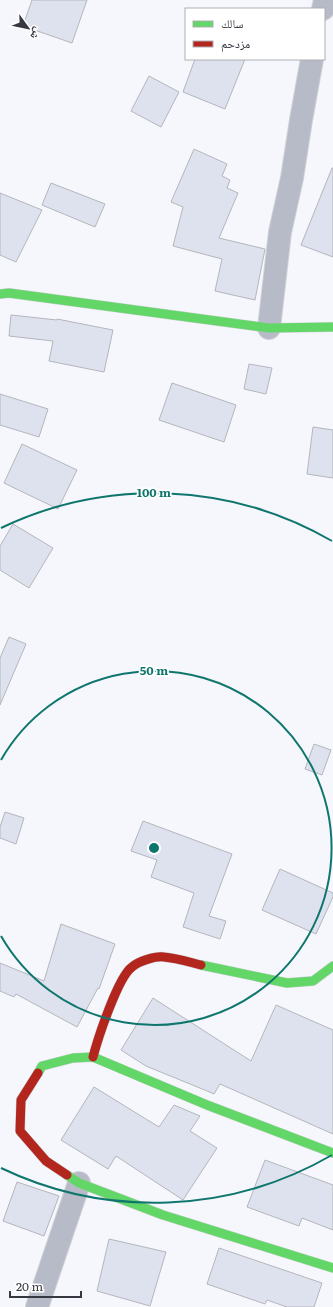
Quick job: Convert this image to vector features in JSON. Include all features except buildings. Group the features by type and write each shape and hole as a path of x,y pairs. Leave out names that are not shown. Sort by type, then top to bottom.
{"street":[{"path":"270,328 280,232 292,178 312,60"},
{"path":"0,294 17,294 270,328 333,327"},
{"path":"93,1057 100,1033 122,979 131,967 142,962 163,957 288,982 313,981 333,966"},
{"path":"333,1154 207,1105 93,1057 73,1058 42,1066 21,1100 20,1131 46,1161 79,1183 163,1215 333,1268"},
{"path":"37,1307 79,1183"}],"traffic: fast":[{"path":"0,294 9,293 269,328 333,327"},
{"path":"201,965 287,983 313,981 333,966"},
{"path":"38,1073 42,1066 73,1058 93,1057 207,1105 333,1153"},
{"path":"67,1175 79,1183 163,1215 333,1268"}],"traffic: jam":[{"path":"93,1057 99,1036 115,995 132,967 143,961 160,957 173,958 201,965"},
{"path":"38,1073 21,1100 20,1131 46,1161 67,1175"}]}
